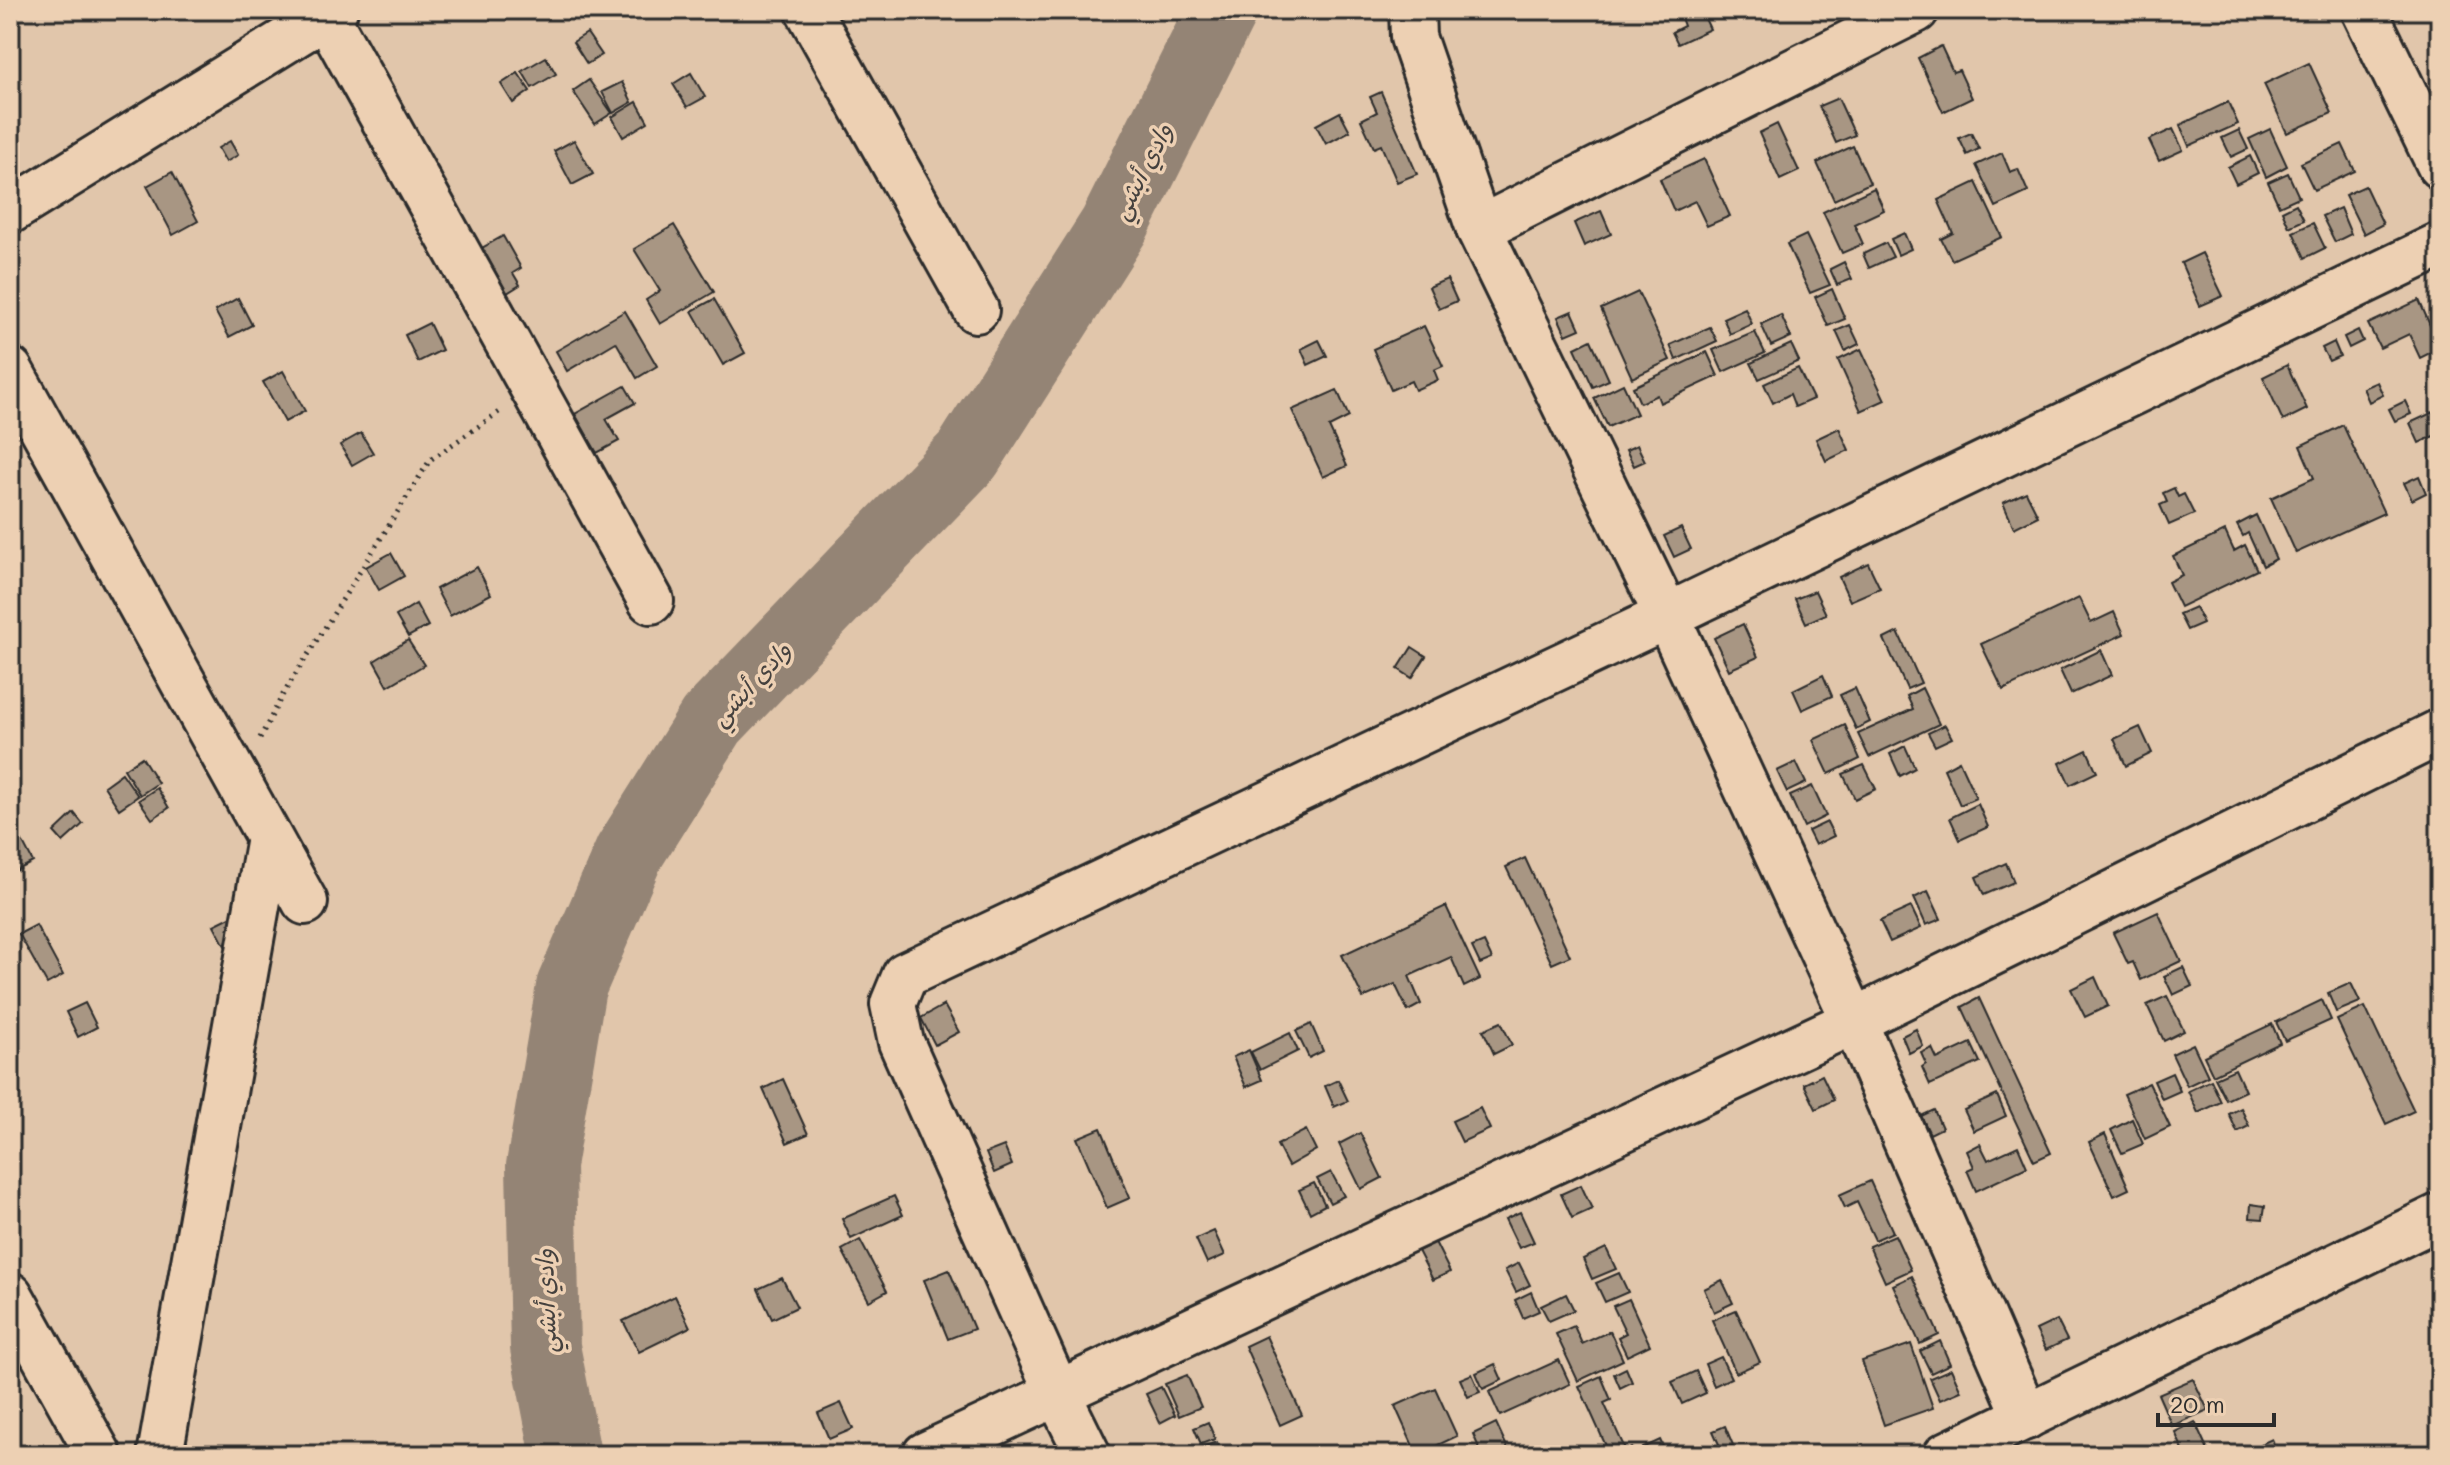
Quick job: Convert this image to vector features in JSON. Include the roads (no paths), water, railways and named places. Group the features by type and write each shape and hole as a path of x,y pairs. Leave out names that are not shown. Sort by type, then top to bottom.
{"street":[{"path":"808,10 976,310"},
{"path":"1412,10 1413,37 1479,229 1667,616 1854,1021 2026,1417"},
{"path":"1479,229 1916,10"},
{"path":"2364,10 2440,166"},
{"path":"10,211 328,12 651,601"},
{"path":"1088,1455 901,1042 893,1004 905,975 1667,616 2440,245"},
{"path":"10,370 305,902"},
{"path":"925,1455 1854,1021 2440,732"},
{"path":"160,1455 269,838"},
{"path":"1946,1455 2440,1216"},
{"path":"10,1295 99,1455"}],"waterway":[{"name":"وادي أبشي","path":"566,1455 545,1347 541,1166 571,987 629,853 712,721 968,455 1114,226 1222,10"}]}
